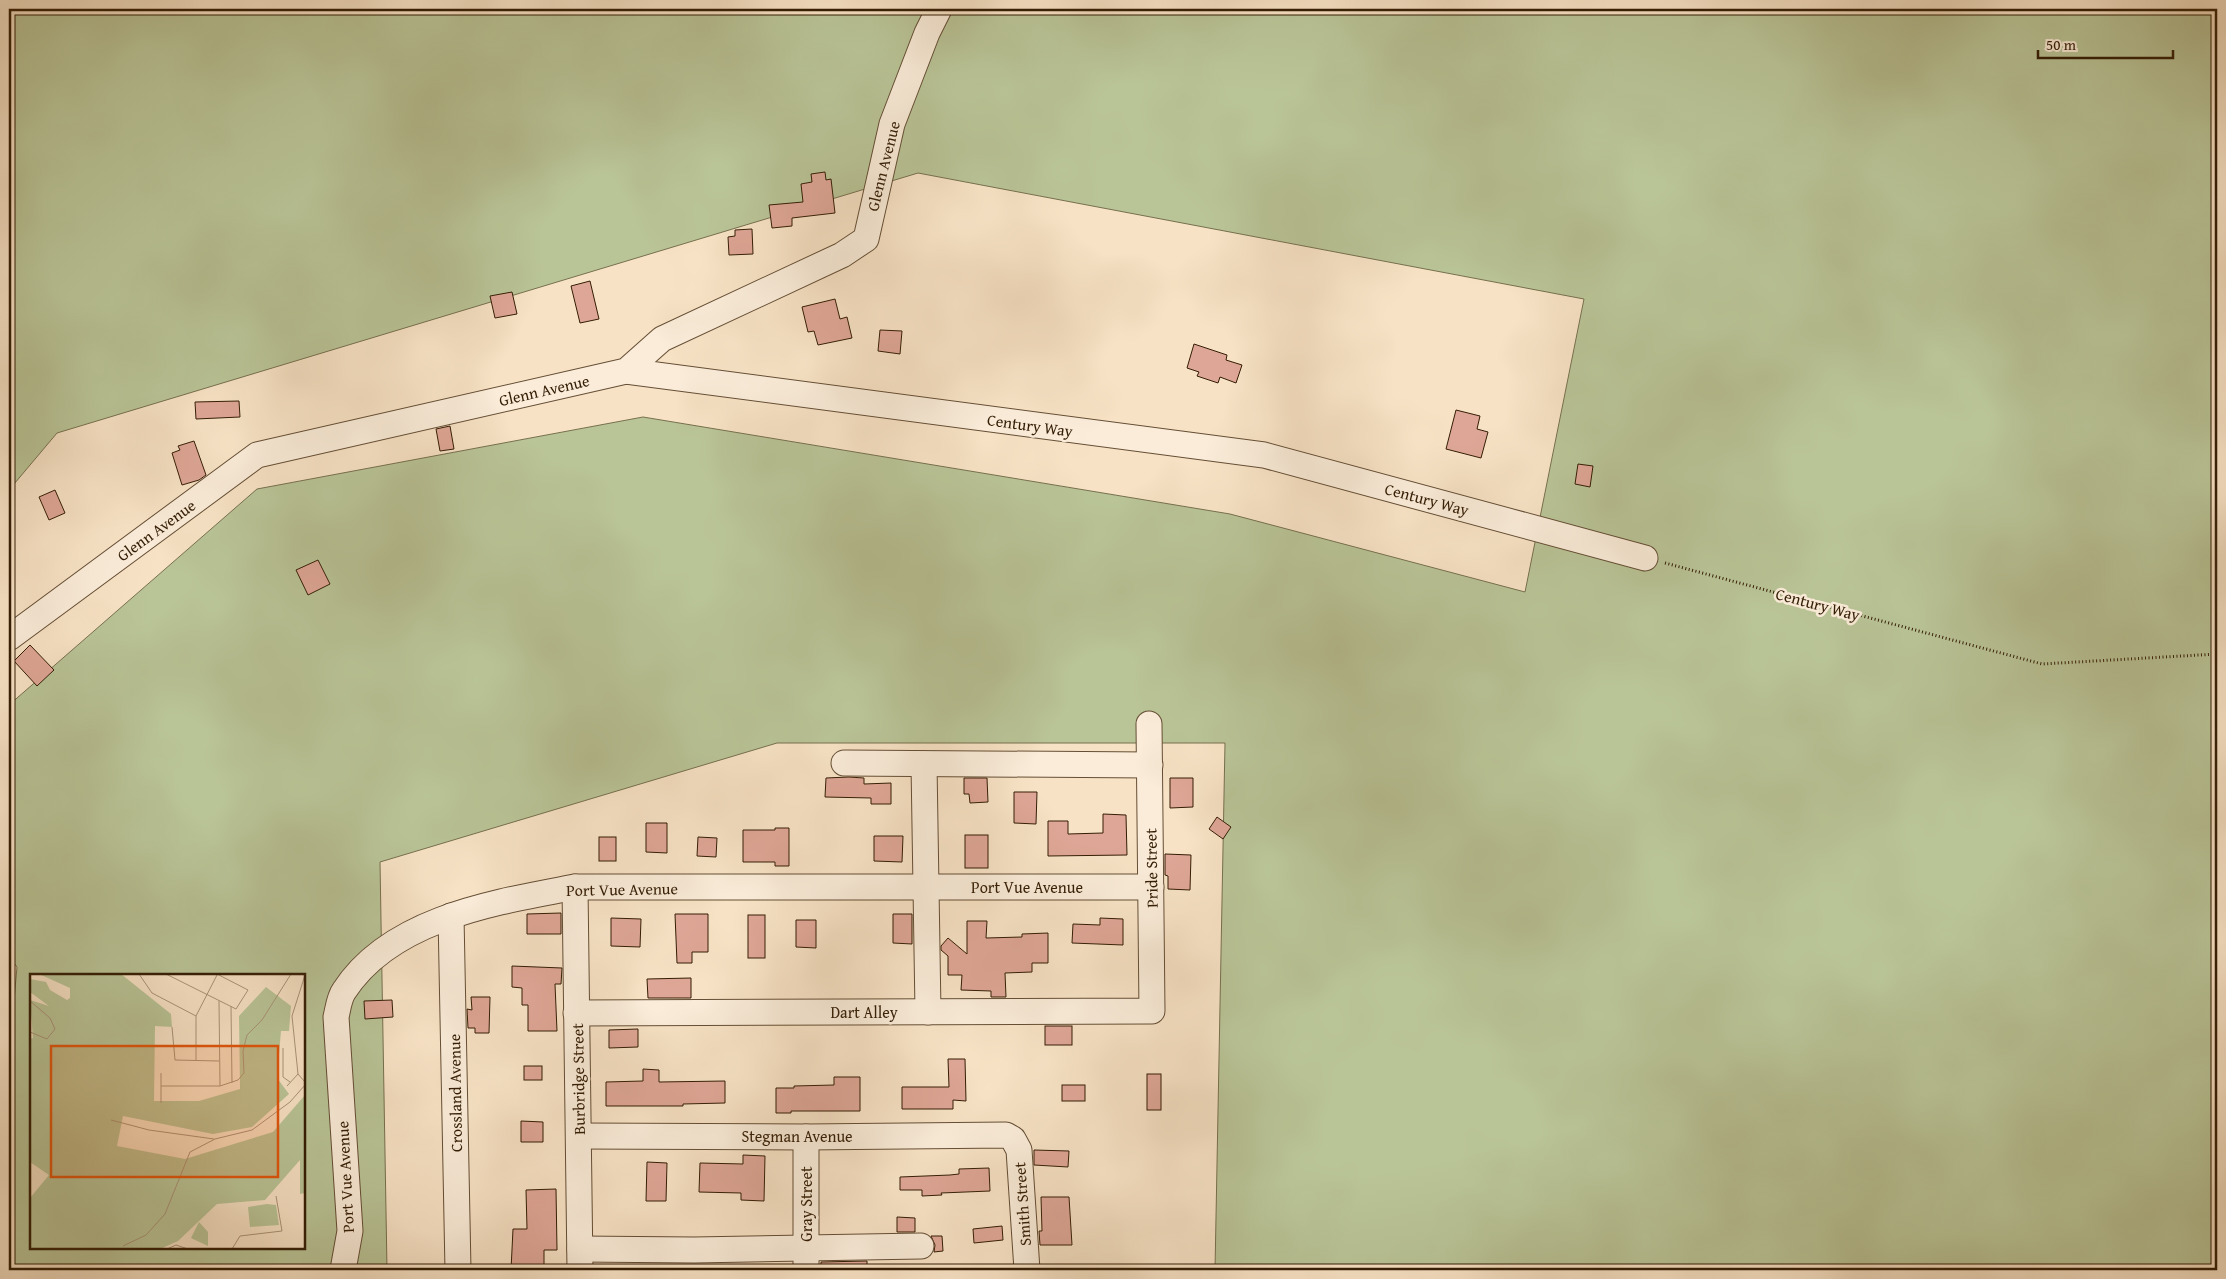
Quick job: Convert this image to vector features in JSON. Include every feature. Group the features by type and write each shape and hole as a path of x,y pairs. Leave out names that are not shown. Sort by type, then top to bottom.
{"street":[{"name":"Glenn Avenue","path":"9,638 257,455 626,371 662,339 842,255 866,239 892,124 927,33 939,9"},
{"name":"Century Way","path":"626,371 1264,455 1645,558"},
{"name":"Pride Street","path":"1149,724 1152,1011"},
{"path":"844,763 1150,766"},
{"path":"924,764 928,1012"},
{"name":"Port Vue Avenue","path":"343,1270 350,1231 336,1017 343,992 366,966 392,943 451,916 493,903 575,887 1151,887"},
{"name":"Burbridge Street","path":"575,887 576,1013 580,1136 580,1260"},
{"name":"Crossland Avenue","path":"451,916 458,1270"},
{"name":"Dart Alley","path":"576,1013 1152,1011"},
{"name":"Stegman Avenue","path":"580,1136 806,1137 1006,1134 1013,1139"},
{"name":"Gray Street","path":"806,1137 806,1259"},
{"name":"Smith Street","path":"1013,1139 1019,1150 1027,1270"},
{"path":"580,1260 806,1259 921,1246"}],"path":[{"name":"Century Way","path":"1645,558 2042,664 2217,654"}],"green space":[{"path":"9,9 2217,9 2217,1270 1215,1270 1225,743 777,743 380,862 387,1270 9,1270 9,1056 17,967 9,956 9,705 257,489 643,417 1230,514 1525,592 1584,299 918,173 57,433 9,490"}],"building":[{"path":"825,172 826,180 831,179 835,213 792,218 792,226 772,228 769,205 803,202 801,184 812,182 811,174"},
{"path":"752,229 753,254 729,255 728,237 735,236 735,230"},
{"path":"590,281 599,319 580,323 571,286"},
{"path":"512,292 517,314 495,318 490,296"},
{"path":"835,299 840,319 847,317 852,338 818,345 814,331 808,332 802,307"},
{"path":"880,330 902,331 900,354 878,351"},
{"path":"1194,344 1227,355 1226,360 1242,365 1236,383 1220,377 1218,383 1197,376 1199,372 1187,368"},
{"path":"239,401 240,417 196,419 195,402"},
{"path":"1456,410 1480,416 1477,429 1488,432 1481,458 1446,449"},
{"path":"450,426 454,449 440,451 436,429"},
{"path":"194,441 206,475 199,480 182,485 172,453 180,450 178,446"},
{"path":"1578,464 1593,466 1590,487 1575,484"},
{"path":"55,490 65,513 49,520 39,497"},
{"path":"318,560 330,584 308,595 296,570"},
{"path":"30,645 54,670 37,686 14,661"},
{"path":"826,778 864,778 864,784 891,783 891,804 871,804 871,798 825,797"},
{"path":"964,778 987,778 988,802 970,803 969,794 964,794"},
{"path":"1170,778 1193,778 1193,807 1170,808"},
{"path":"1014,792 1037,792 1036,824 1014,823"},
{"path":"1103,814 1126,815 1127,855 1048,856 1048,821 1068,821 1068,834 1103,833"},
{"path":"1217,817 1231,827 1223,839 1209,829"},
{"path":"646,823 667,823 667,853 646,852"},
{"path":"775,828 789,828 789,866 775,866 775,862 743,862 743,830 775,830"},
{"path":"965,835 988,835 988,868 965,868"},
{"path":"874,836 903,836 902,862 874,861"},
{"path":"599,837 616,837 616,861 599,861"},
{"path":"698,837 717,838 716,857 697,856"},
{"path":"1165,854 1191,855 1190,890 1168,889 1168,876 1165,875"},
{"path":"561,913 561,934 527,934 527,914"},
{"path":"675,914 708,914 708,952 692,952 692,963 677,963"},
{"path":"893,914 912,914 912,944 893,943"},
{"path":"748,915 765,915 765,958 748,958"},
{"path":"611,918 641,919 640,947 611,946"},
{"path":"1100,918 1123,919 1123,945 1072,943 1073,924 1100,925"},
{"path":"796,920 816,920 816,948 796,947"},
{"path":"967,921 987,921 986,938 1022,937 1022,934 1048,933 1048,963 1032,963 1032,972 1005,973 1006,997 991,997 991,991 961,990 962,975 948,975 948,956 941,950 941,946 948,938 967,954"},
{"path":"512,966 562,968 561,984 555,984 557,1031 528,1031 528,1005 522,1005 522,988 512,987"},
{"path":"691,978 691,998 648,998 647,979"},
{"path":"471,997 490,997 489,1033 475,1033 475,1028 468,1028 467,1009 472,1010"},
{"path":"392,1000 393,1017 365,1019 364,1001"},
{"path":"1045,1026 1072,1026 1072,1045 1045,1045"},
{"path":"638,1029 638,1047 609,1048 609,1030"},
{"path":"948,1059 965,1059 966,1101 953,1100 953,1109 902,1109 902,1087 949,1087"},
{"path":"524,1066 542,1066 542,1080 524,1080"},
{"path":"643,1069 659,1070 659,1082 725,1081 725,1103 683,1104 683,1106 606,1106 606,1082 643,1081"},
{"path":"1147,1074 1161,1074 1161,1110 1147,1110"},
{"path":"834,1077 860,1077 860,1111 791,1111 791,1113 776,1113 776,1088 834,1085"},
{"path":"1062,1085 1085,1085 1085,1101 1062,1101"},
{"path":"521,1121 543,1122 543,1142 521,1142"},
{"path":"1034,1150 1069,1151 1068,1167 1034,1165"},
{"path":"743,1155 765,1156 764,1201 741,1200 741,1193 699,1192 700,1163 743,1164"},
{"path":"647,1162 667,1163 666,1201 646,1201"},
{"path":"989,1168 990,1191 941,1193 942,1195 922,1196 922,1190 900,1190 900,1177 950,1175 959,1174 959,1169"},
{"path":"556,1189 557,1250 544,1250 544,1270 511,1270 513,1229 527,1229 526,1190"},
{"path":"1041,1197 1069,1197 1072,1245 1040,1245 1039,1231 1042,1231"},
{"path":"897,1217 915,1218 915,1232 897,1232"},
{"path":"1002,1226 1003,1240 974,1243 973,1229"},
{"path":"931,1236 942,1236 943,1251 934,1252 935,1245"},
{"path":"867,1261 867,1269 821,1269 821,1262"}]}
